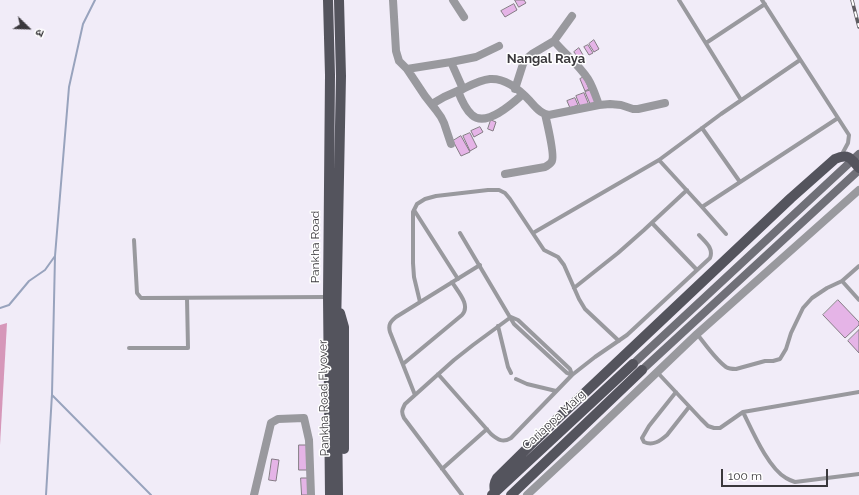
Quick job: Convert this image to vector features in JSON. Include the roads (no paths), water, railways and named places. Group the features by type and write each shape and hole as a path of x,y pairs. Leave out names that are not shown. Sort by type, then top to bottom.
{"main road":[{"name":"Pankha Road","path":"328,0 333,299"},
{"name":"Pankha Road","path":"330,495 333,299 341,76 339,0"},
{"path":"633,364 859,154"},
{"path":"493,494 494,482 497,478 558,418 791,198 835,160 842,156 846,156 854,161 859,169 642,370"},
{"name":"Pankha Road Flyover","path":"333,299 336,330 338,495"},
{"path":"333,299 344,327 345,495"},
{"name":"Cariappa Marg","path":"493,494 633,364"},
{"name":"Cariappa Marg","path":"511,495 642,370"}],"street":[{"path":"393,0 396,51 399,61 407,69 444,122 452,144"},
{"path":"452,0 464,17"},
{"path":"515,88 526,59 554,41 572,16"},
{"path":"554,41 589,80 599,105"},
{"path":"407,69 476,57 499,46"},
{"path":"451,62 466,108 472,116 478,119 499,113 523,94"},
{"path":"432,104 476,82 489,79 507,83 523,94 542,113 549,115 599,105 621,105 638,110 665,103"},
{"path":"505,174 545,167 553,160 545,114"},
{"path":"527,495 697,334 859,190"},
{"path":"254,495 271,423 278,419 304,418 309,440 311,495"}],"lane":[{"path":"679,0 742,100"},
{"path":"762,0 849,135 850,138 842,156"},
{"path":"706,43 765,4"},
{"path":"533,233 659,160 702,128 800,60"},
{"path":"702,206 838,118"},
{"path":"702,128 740,182"},
{"path":"659,160 726,234"},
{"path":"420,302 414,277 413,263 413,212 417,204 425,199 436,196 499,190 505,193 510,199 544,250 558,257 564,265 585,309 619,341"},
{"path":"574,288 618,253 687,190"},
{"path":"414,210 458,279"},
{"path":"652,223 697,270"},
{"path":"460,233 511,317 518,320 570,369 572,375"},
{"path":"438,374 487,430 497,439 507,441 572,375 627,335 710,258 711,249 699,235"},
{"path":"134,240 136,293 142,298 333,299"},
{"path":"415,395 390,332 390,322 480,265"},
{"path":"697,334 718,358 731,369 780,359 786,349 791,333 803,308 817,294 842,281 859,266"},
{"path":"842,281 859,300"},
{"path":"403,364 465,311 465,302 452,282"},
{"path":"129,348 188,348 187,298"},
{"path":"462,495 404,418 402,409 405,404 472,345 511,317"},
{"path":"498,326 510,373"},
{"path":"658,372 689,407 708,426 714,428 720,428 742,412 859,392"},
{"path":"516,379 527,384 556,391"},
{"path":"676,392 649,426 642,438 644,442 651,444 667,435 689,407"},
{"path":"742,412 764,452 774,467 786,478 795,482 859,474"},
{"path":"442,468 487,430"}],"waterway":[{"path":"46,495 52,394 55,256 69,87 83,24 95,0"},
{"path":"0,308 9,305 29,281 45,270 55,256"},
{"path":"52,395 151,495"}],"railway":[{"path":"852,0 859,27"}],"district":[{"name":"Nangal Raya","path":"546,59"}]}
